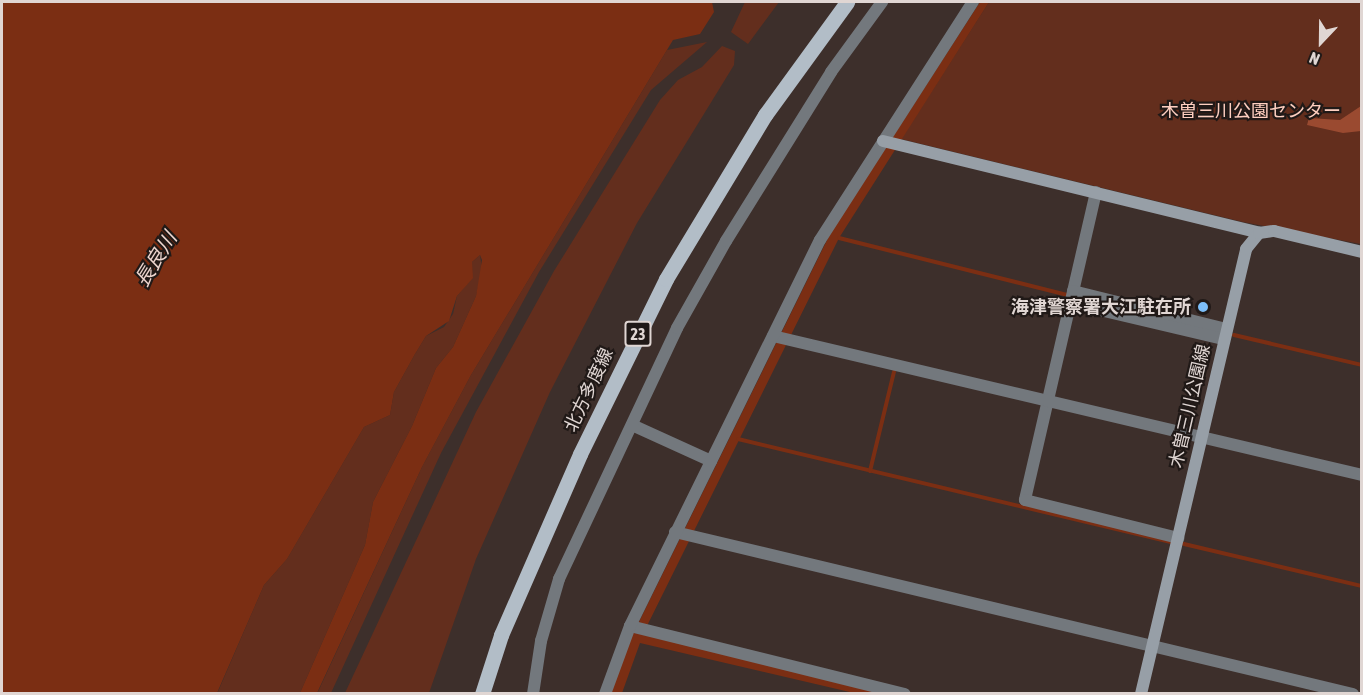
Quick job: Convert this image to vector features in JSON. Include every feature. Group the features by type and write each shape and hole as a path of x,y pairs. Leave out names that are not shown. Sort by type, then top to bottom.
{"main road":[{"name":"北方多度線","path":"482,693 501,635 580,454 666,279 765,115 847,2"},
{"path":"886,141 1259,233 1274,231 1362,252"},
{"name":"木曽三川公園線","path":"1141,693 1246,249 1259,233"}],"street":[{"path":"533,693 541,641 559,579 678,328 726,241 831,72 882,2"},
{"path":"605,693 632,626 682,534 711,461 820,240 886,141 973,2"},
{"path":"1096,192 1025,500 1178,538"},
{"path":"1071,297 1225,334"},
{"path":"774,336 1362,476"},
{"path":"632,425 711,461"},
{"path":"682,534 1353,693"},
{"path":"632,626 646,632 905,693"}],"green space":[{"path":"745,2 779,2 748,44 731,32"},
{"name":"木曽三川公園センター","path":"989,2 1361,2 1361,244 1243,222 901,139"},
{"path":"707,42 651,90 539,272 441,453 331,693 317,694 422,467 471,375 667,50"},
{"path":"722,46 735,51 734,65 637,223 550,392 476,559 429,693 345,693 476,412 554,271 660,100 678,80 702,67"},
{"path":"480,255 482,269 476,296 453,347 436,368 412,426 373,502 365,545 300,693 217,694 264,585 287,559 364,427 390,415 394,392 415,354 426,336 444,327 453,314 457,296 472,278 472,262"}],"shaded area":[{"path":"1361,106 1361,131 1343,133 1307,125 1309,118 1340,120"}],"water":[{"name":"長良川","path":"2,2 712,2 714,12 700,34 673,40 471,375 422,467 317,693 300,693 365,545 373,502 412,426 436,368 453,347 476,296 482,260 480,255 472,262 473,278 457,296 449,321 426,336 415,354 394,392 390,415 364,427 287,559 264,585 217,693 2,693"},
{"path":"980,2 989,2 839,238 643,634 890,693 854,693 640,643 622,693 611,694 629,642 830,234"}],"waterway":[{"path":"839,238 1068,295"},
{"path":"1234,335 1362,365"},
{"path":"870,471 894,372"},
{"path":"738,439 1170,542"},
{"path":"1184,544 1362,586"}],"place":[{"name":"海津警察署大江駐在所","path":"1203,307"}]}
